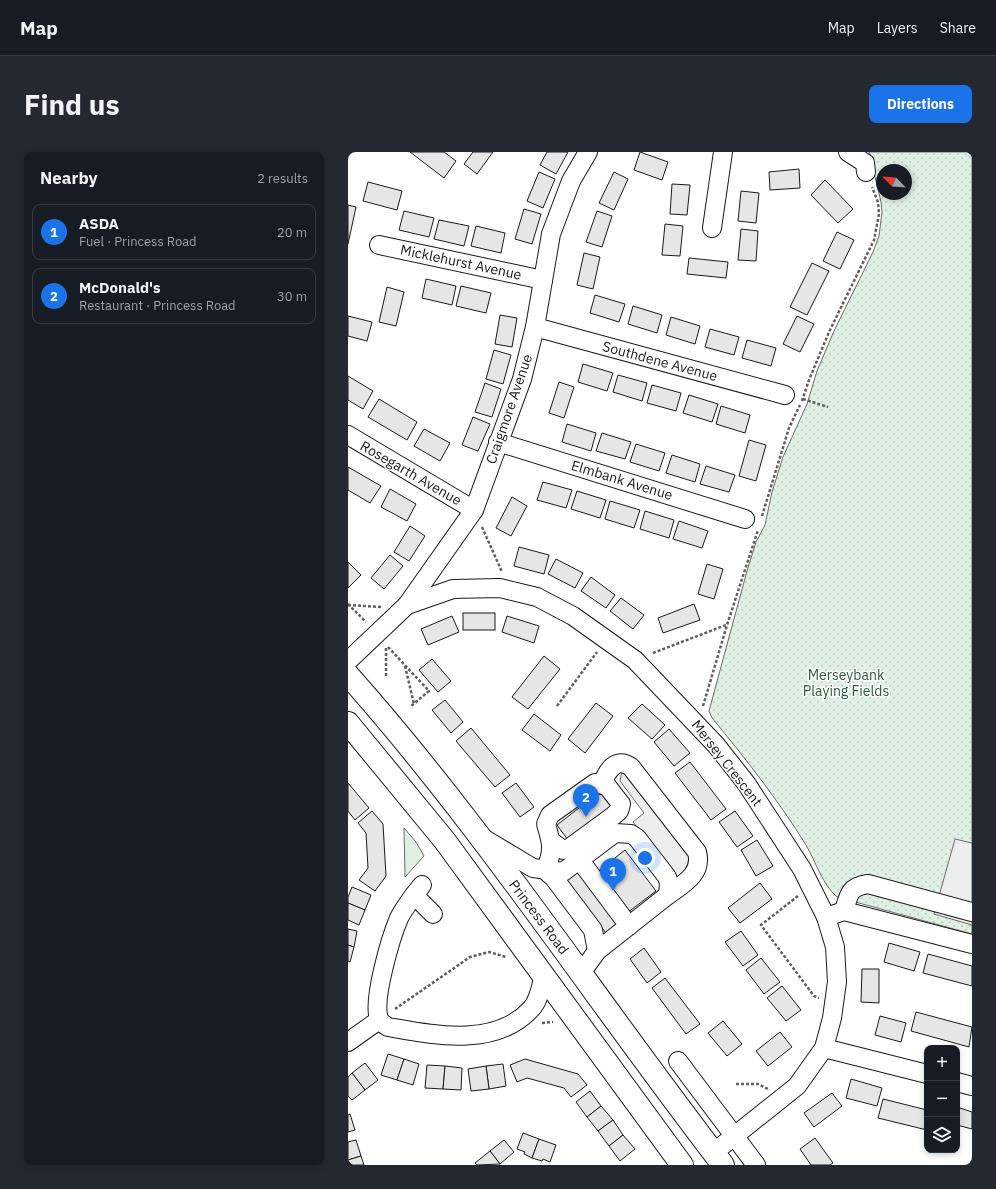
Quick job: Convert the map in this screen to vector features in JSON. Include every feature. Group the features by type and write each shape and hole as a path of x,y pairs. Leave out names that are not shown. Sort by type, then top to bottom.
{"highway":[{"name":"Princess Road","path":"348,675 395,728 478,835 718,1159"},
{"path":"348,723 445,841 682,1165"}],"street":[{"name":"Craigmore Avenue","path":"402,609 474,510 522,379 534,327 551,234 571,181 588,152"},
{"path":"712,228 723,152"},
{"path":"848,152 864,162 866,172"},
{"name":"Micklehurst Avenue","path":"379,245 543,280"},
{"name":"Southdene Avenue","path":"534,327 785,394"},
{"name":"Rosegarth Avenue","path":"348,436 474,510"},
{"name":"Elmbank Avenue","path":"498,442 745,519"},
{"name":"Mersey Crescent","path":"348,661 402,609 453,589 500,588 511,590 543,600 573,616 635,660 716,745 746,783 802,869 826,918 835,947 836,982 834,1006 824,1048 797,1086 734,1137 718,1159"},
{"path":"581,973 597,951 694,874 699,861 696,852 631,767 627,764 616,764 608,769 602,784"},
{"path":"545,870 552,852 551,841 546,824 550,815 591,784 595,783 602,784 610,789 621,804 619,811 568,850 563,850 551,841"},
{"path":"478,835 533,868 563,872 614,834 631,834 637,838 667,877 669,883 668,895"},
{"path":"579,859 629,926"},
{"path":"545,870 554,878 593,930 597,951"},
{"path":"844,911 850,892 855,887 868,884 972,912"},
{"path":"433,914 418,890 400,916 391,940 381,984 378,1008 379,1020 388,1027 437,1035 479,1035 514,1024 532,1009 544,975"},
{"path":"826,918 844,911 972,944"},
{"path":"348,1042 379,1020"},
{"path":"824,1048 924,1073"},
{"path":"678,1061 756,1165"},
{"path":"960,1083 972,1086"}],"path":[{"path":"691,718 705,704 727,625 761,523 788,428 803,399 808,380 829,332 874,240 879,214 878,202 866,172"},
{"path":"803,399 828,407"},
{"path":"474,510 511,590"},
{"path":"348,604 402,609"},
{"path":"635,660 727,625"},
{"path":"557,706 605,640"},
{"path":"386,645 429,691 410,707"},
{"path":"405,666 414,704"},
{"path":"810,886 761,925 814,996 834,1006"},
{"path":"379,1020 470,957 489,952 512,959"},
{"path":"514,1024 559,1023"},
{"path":"736,1084 758,1084 770,1090"}],"green space":[{"name":"Merseybank Playing Fields","path":"869,152 972,152 972,934 837,897 827,886 806,845 773,796 712,718 709,711 747,571 756,542 765,525 772,492 783,457 807,404 817,371 834,331 873,252 879,236 882,212 881,200 912,200 912,164 876,164 876,181"},
{"path":"404,828 416,842 424,856 405,877"}],"shaded area":[{"path":"623,765 692,852 690,870 678,882 633,822 644,813 620,781"},
{"path":"955,839 972,843 972,925 934,914"}],"building":[{"path":"410,152 444,152 456,161 444,178"},
{"path":"473,152 493,152 477,174 464,164"},
{"path":"547,152 568,152 556,174 540,165"},
{"path":"640,152 668,162 662,180 634,170"},
{"path":"799,169 800,188 770,190 769,172"},
{"path":"539,172 555,179 543,208 527,201"},
{"path":"614,172 628,179 614,210 599,203"},
{"path":"825,180 853,209 838,223 811,195"},
{"path":"368,182 402,191 397,210 363,201"},
{"path":"672,184 690,185 687,215 670,214"},
{"path":"741,191 759,193 756,223 738,221"},
{"path":"348,205 356,207 348,244"},
{"path":"524,209 541,214 532,244 515,239"},
{"path":"404,211 434,218 429,237 399,230"},
{"path":"597,211 612,216 602,247 586,242"},
{"path":"439,220 469,226 464,246 434,239"},
{"path":"665,224 683,226 680,256 662,255"},
{"path":"476,226 505,233 501,253 471,246"},
{"path":"741,229 758,231 756,261 738,260"},
{"path":"837,232 854,240 840,269 823,261"},
{"path":"584,253 600,257 593,289 577,285"},
{"path":"689,258 728,262 726,278 687,274"},
{"path":"812,263 829,271 807,315 790,307"},
{"path":"426,279 456,286 452,305 422,298"},
{"path":"461,286 491,293 486,313 456,306"},
{"path":"387,287 404,292 396,326 379,322"},
{"path":"595,295 625,304 619,322 590,313"},
{"path":"633,306 662,315 657,333 628,324"},
{"path":"500,315 517,318 512,347 495,344"},
{"path":"348,316 372,322 367,341 348,336"},
{"path":"797,316 814,324 800,352 783,344"},
{"path":"671,317 700,326 695,344 666,335"},
{"path":"710,329 739,337 734,355 705,347"},
{"path":"747,340 776,348 771,366 742,358"},
{"path":"494,350 511,355 503,384 486,379"},
{"path":"583,364 613,373 607,391 578,382"},
{"path":"618,375 647,383 642,401 613,392"},
{"path":"348,376 373,391 363,409 348,400"},
{"path":"559,382 574,387 564,418 549,413"},
{"path":"485,383 501,389 492,417 475,412"},
{"path":"652,385 681,393 676,411 647,403"},
{"path":"689,395 718,404 712,422 683,413"},
{"path":"379,399 417,422 407,440 368,417"},
{"path":"721,406 750,415 745,433 716,424"},
{"path":"473,417 490,424 478,451 462,445"},
{"path":"567,424 596,433 591,451 562,442"},
{"path":"424,429 450,443 440,461 414,446"},
{"path":"602,433 631,442 625,459 596,451"},
{"path":"749,440 766,445 756,481 739,476"},
{"path":"636,444 665,453 659,471 630,462"},
{"path":"672,455 700,464 695,482 666,473"},
{"path":"706,466 735,475 729,492 700,484"},
{"path":"348,467 381,486 370,503 348,490"},
{"path":"543,482 572,490 566,508 537,500"},
{"path":"390,489 416,504 407,521 381,507"},
{"path":"577,491 606,500 600,518 571,509"},
{"path":"512,497 527,506 511,536 496,528"},
{"path":"610,501 640,510 634,528 605,519"},
{"path":"645,511 674,520 669,538 640,529"},
{"path":"679,521 708,531 702,548 673,539"},
{"path":"410,526 425,536 409,561 394,552"},
{"path":"519,547 549,555 544,574 514,566"},
{"path":"390,555 403,566 384,589 371,578"},
{"path":"556,559 583,573 575,588 548,574"},
{"path":"348,562 361,575 348,588"},
{"path":"707,564 723,569 714,599 698,594"},
{"path":"591,577 615,595 606,608 581,591"},
{"path":"621,598 644,615 633,629 610,611"},
{"path":"694,604 700,620 663,633 658,618"},
{"path":"463,613 495,613 495,630 463,630"},
{"path":"452,616 459,632 428,645 421,629"},
{"path":"507,616 539,626 534,643 502,632"},
{"path":"544,656 560,669 528,709 512,697"},
{"path":"432,659 451,681 438,692 419,670"},
{"path":"445,700 463,722 451,733 432,710"},
{"path":"596,703 613,716 585,753 568,739"},
{"path":"642,704 665,725 652,739 628,718"},
{"path":"534,714 561,735 550,751 522,730"},
{"path":"471,728 510,775 495,787 456,741"},
{"path":"669,729 690,753 674,766 654,742"},
{"path":"690,762 726,809 711,820 675,773"},
{"path":"348,783 369,808 355,820 348,811"},
{"path":"516,783 534,807 520,817 502,793"},
{"path":"597,794 604,795 615,810 571,844 557,825"},
{"path":"372,811 383,824 386,876 375,891 359,880 368,868 366,833 358,823"},
{"path":"735,811 753,836 737,847 719,822"},
{"path":"757,840 773,866 756,876 741,850"},
{"path":"625,850 656,891 627,913 596,873"},
{"path":"579,865 622,920 606,933 563,878"},
{"path":"760,883 772,899 740,923 728,908"},
{"path":"352,887 371,895 365,910 348,903 348,897"},
{"path":"348,903 365,910 359,925 348,920"},
{"path":"348,929 357,931 354,947 348,945"},
{"path":"741,931 758,955 743,966 725,942"},
{"path":"889,943 920,952 914,971 884,962"},
{"path":"348,945 354,947 350,962 348,961"},
{"path":"644,948 661,972 647,983 630,959"},
{"path":"928,954 972,966 972,986 923,973"},
{"path":"761,958 780,982 764,994 746,970"},
{"path":"862,969 879,969 879,1003 861,1002"},
{"path":"665,978 700,1024 686,1034 652,988"},
{"path":"782,986 801,1010 786,1021 767,998"},
{"path":"916,1012 972,1027 969,1047 911,1031"},
{"path":"880,1016 906,1023 901,1042 875,1035"},
{"path":"723,1021 742,1044 727,1056 708,1033"},
{"path":"780,1032 792,1047 768,1066 756,1051"},
{"path":"388,1054 404,1059 397,1080 381,1075"},
{"path":"404,1059 419,1064 413,1085 397,1080"},
{"path":"525,1059 578,1074 587,1085 571,1097 564,1088 527,1078 517,1082 510,1065"},
{"path":"365,1063 378,1080 365,1090 352,1073"},
{"path":"503,1064 506,1086 489,1089 486,1066"},
{"path":"427,1065 445,1066 443,1089 425,1088"},
{"path":"445,1066 462,1068 461,1090 443,1089"},
{"path":"486,1066 489,1089 471,1091 468,1069"},
{"path":"352,1073 365,1090 352,1100 348,1096 348,1077"},
{"path":"851,1079 882,1088 877,1106 846,1098"},
{"path":"590,1091 601,1106 587,1117 576,1102"},
{"path":"832,1093 842,1106 814,1127 804,1113"},
{"path":"883,1099 924,1109 924,1129 878,1118"},
{"path":"601,1106 613,1120 598,1131 587,1117"},
{"path":"960,1108 972,1112 972,1129 960,1126"},
{"path":"350,1114 355,1130 348,1132 348,1115"},
{"path":"613,1120 623,1135 609,1146 598,1131"},
{"path":"523,1133 539,1139 532,1158 524,1154 525,1152 517,1149"},
{"path":"623,1135 635,1149 620,1161 609,1146"},
{"path":"815,1138 833,1163 830,1165 811,1165 800,1149"},
{"path":"539,1139 556,1145 550,1162 543,1159 542,1161 532,1158"},
{"path":"356,1140 361,1156 348,1160 348,1142"},
{"path":"504,1140 514,1152 500,1164 490,1151"},
{"path":"490,1151 500,1164 477,1165 475,1163"},
{"path":"361,1156 364,1165 348,1165 348,1160"}],"place":[{"name":"McDonald's","path":"586,817"},
{"name":"ASDA","path":"613,891"}]}
